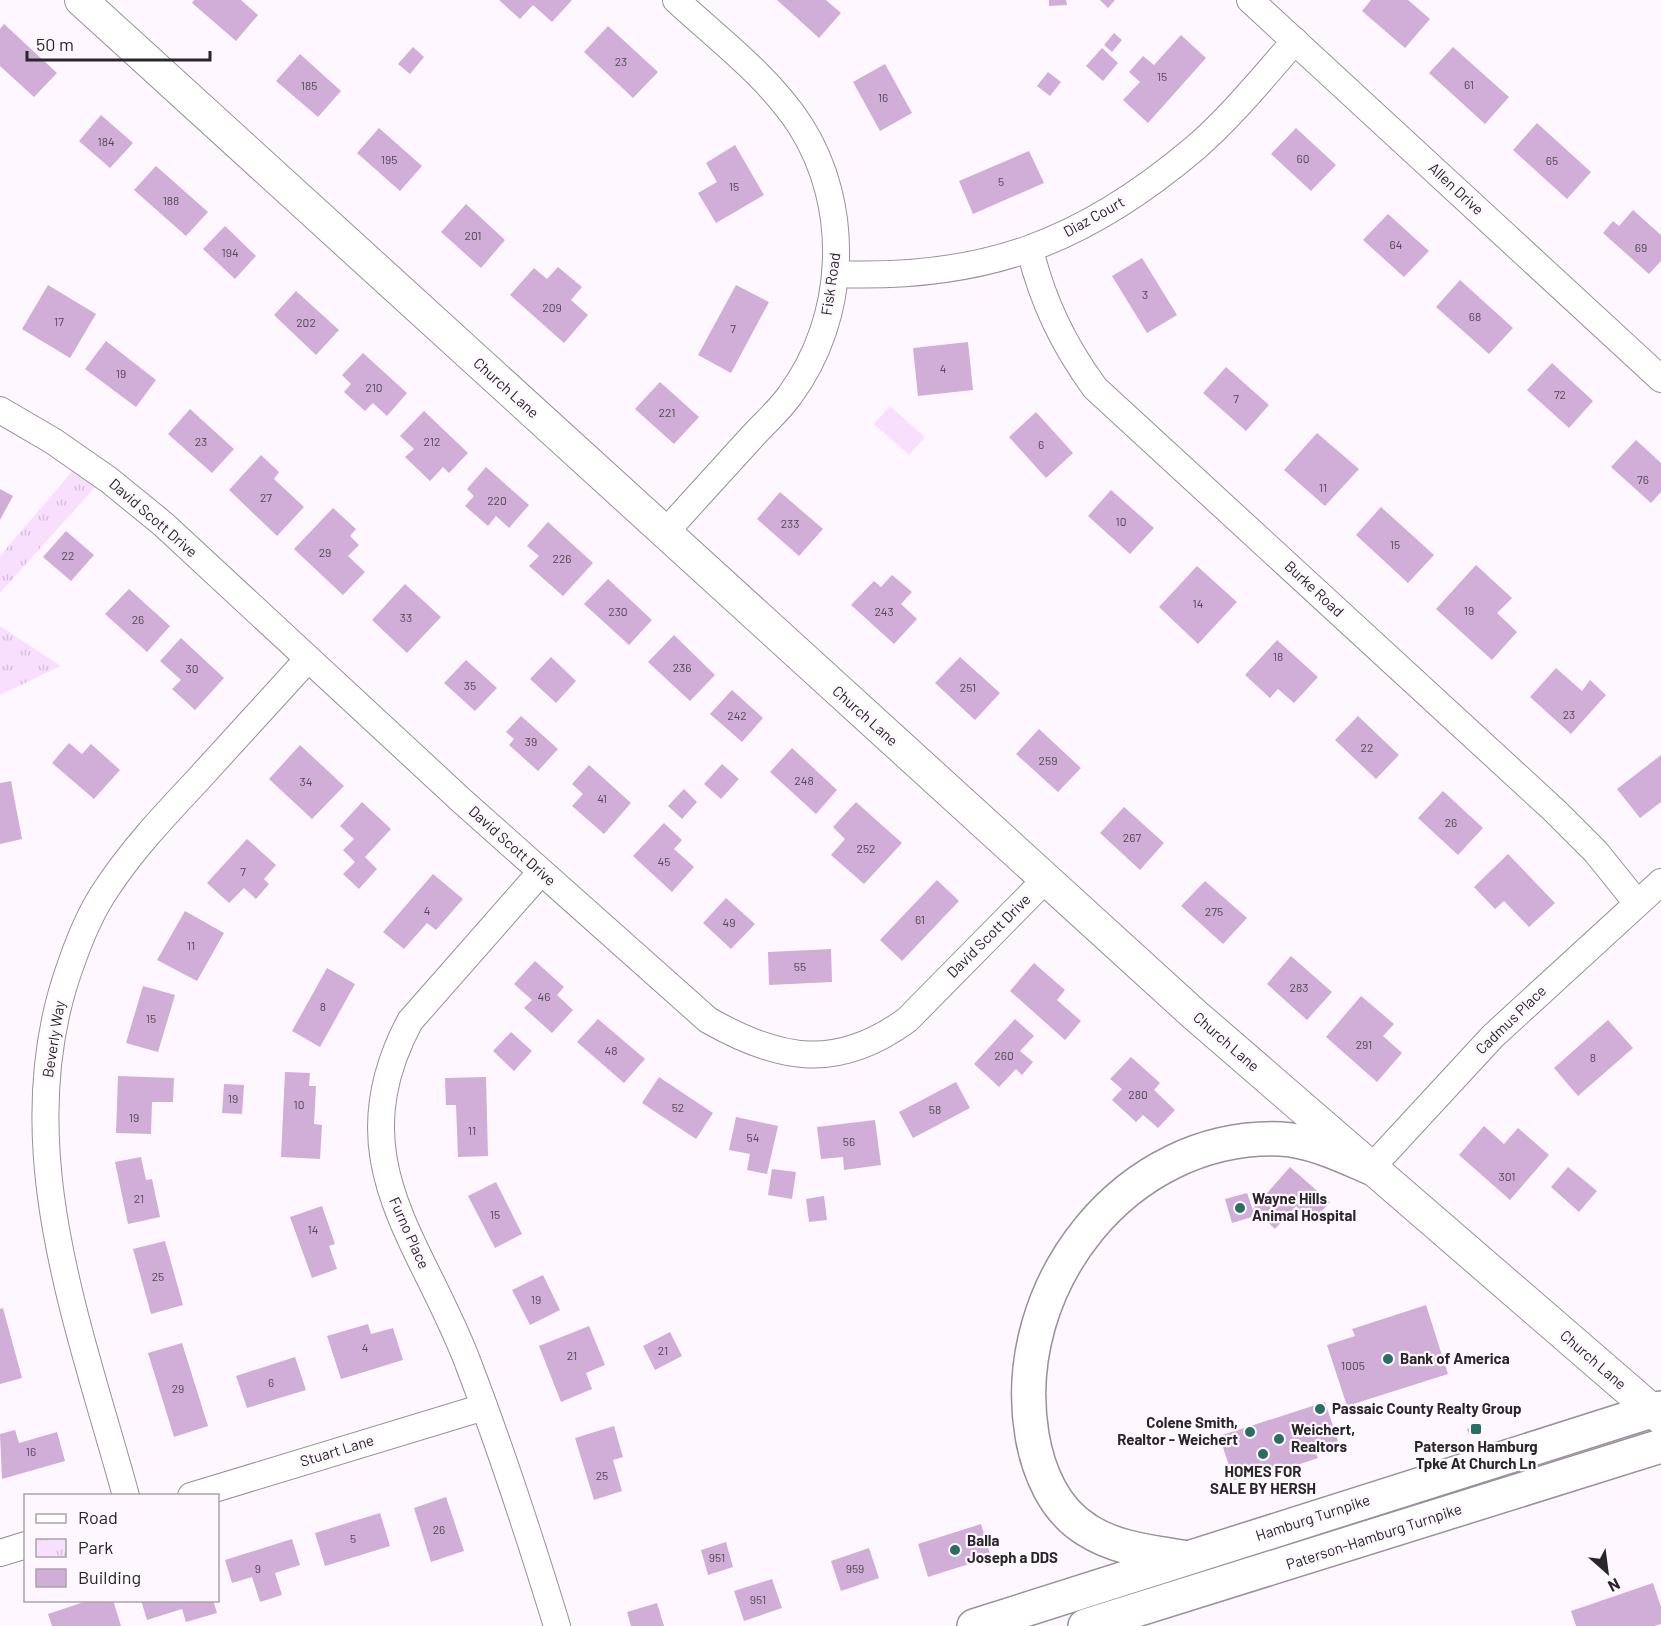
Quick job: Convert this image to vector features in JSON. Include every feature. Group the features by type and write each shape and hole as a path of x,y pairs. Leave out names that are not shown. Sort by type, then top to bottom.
{"main road":[{"path":"1187,1557 1117,1544 1088,1531 1065,1511 1044,1479 1034,1450 1028,1394 1039,1320 1051,1289 1070,1251 1110,1205 1140,1180 1169,1163 1199,1150 1251,1140 1283,1139 1321,1147 1371,1168"},
{"name":"Hamburg Turnpike","path":"974,1626 1187,1557 1658,1412"},
{"name":"Paterson-Hamburg Turnpike","path":"1085,1626 1661,1446"}],"street":[{"name":"Church Lane","path":"81,0 1045,880 1371,1168 1658,1412"},
{"name":"Fisk Road","path":"665,532 790,395 810,363 825,327 836,274 836,228 830,193 817,158 800,126 770,87 676,0"},
{"name":"Allen Drive","path":"1250,0 1661,379"},
{"name":"Diaz Court","path":"836,274 884,276 941,272 995,261 1030,250 1093,221 1137,193 1196,147 1295,41"},
{"name":"Burke Road","path":"1030,250 1039,286 1053,322 1072,356 1095,388 1555,811 1596,852 1637,903"},
{"name":"David Scott Drive","path":"0,410 53,441 109,480 163,524 541,872 708,1020 739,1038 771,1049 804,1055 835,1054 882,1038 907,1020 1045,880"},
{"name":"Beverly Way","path":"125,1494 57,1242 47,1184 45,1115 47,1070 55,1016 82,934 117,874 134,850 309,659"},
{"name":"Furno Place","path":"541,872 410,1021 395,1049 385,1082 381,1116 384,1162 390,1190 403,1227 467,1360 557,1626"},
{"name":"Cadmus Place","path":"1371,1168 1493,1036 1661,882"},
{"name":"Stuart Lane","path":"198,1494 484,1407"},
{"path":"0,1553 24,1546"}],"green space":[{"path":"890,406 925,437 909,455 874,424"},
{"path":"74,469 97,485 0,593 0,556"},
{"path":"0,626 61,666 0,695"}],"building":[{"path":"194,0 241,0 258,15 236,41 192,3"},
{"path":"499,0 572,0 552,22 533,5 520,19"},
{"path":"777,0 826,0 841,13 819,38"},
{"path":"1049,0 1066,0 1067,5 1049,6"},
{"path":"1100,0 1115,0 1108,8"},
{"path":"1371,0 1408,0 1430,19 1405,48 1362,11"},
{"path":"4,24 57,73 34,97 0,66 0,29"},
{"path":"608,26 658,72 633,98 584,52"},
{"path":"1114,33 1122,40 1112,52 1104,45"},
{"path":"1181,35 1206,58 1148,123 1123,100 1140,82 1129,72 1143,56 1154,65"},
{"path":"413,47 424,57 410,74 398,64"},
{"path":"1453,47 1509,97 1485,124 1429,73"},
{"path":"1102,48 1118,63 1103,81 1086,66"},
{"path":"300,54 341,91 318,117 276,81"},
{"path":"885,64 912,113 880,131 853,82"},
{"path":"1048,72 1061,82 1050,96 1037,86"},
{"path":"101,115 133,143 110,168 79,141"},
{"path":"1537,123 1591,172 1567,199 1513,150"},
{"path":"379,128 422,166 400,191 357,153"},
{"path":"1296,128 1336,165 1311,191 1271,154"},
{"path":"735,145 764,195 716,223 698,193 717,182 706,163"},
{"path":"1029,151 1044,183 973,214 959,181"},
{"path":"156,166 208,212 186,236 134,190"},
{"path":"466,204 505,240 481,268 441,232"},
{"path":"1633,210 1661,235 1661,261 1649,274 1603,233 1613,221 1619,226"},
{"path":"1388,214 1429,251 1404,277 1363,240"},
{"path":"225,226 256,256 235,279 203,249"},
{"path":"1142,258 1177,315 1147,333 1112,276"},
{"path":"558,267 582,287 571,300 588,315 564,343 510,295 534,268 547,279"},
{"path":"1460,280 1513,328 1489,354 1436,307"},
{"path":"48,285 96,314 70,358 22,329"},
{"path":"736,285 769,302 731,373 698,355"},
{"path":"296,291 339,330 316,355 274,315"},
{"path":"106,341 156,380 136,407 85,369"},
{"path":"968,342 973,390 918,396 913,348"},
{"path":"363,353 407,393 387,416 373,403 365,411 344,392 351,384 342,375"},
{"path":"1552,363 1593,401 1569,428 1527,390"},
{"path":"1226,367 1269,405 1246,431 1203,393"},
{"path":"660,382 699,417 674,444 635,409"},
{"path":"190,409 234,449 212,473 168,434"},
{"path":"424,411 468,453 449,473 443,467 430,481 405,457 414,449 400,436"},
{"path":"1036,412 1073,453 1046,478 1009,437"},
{"path":"1317,433 1359,469 1325,506 1284,470"},
{"path":"1636,440 1661,463 1661,492 1651,503 1611,467"},
{"path":"261,455 279,472 274,479 304,507 277,536 229,490"},
{"path":"486,467 529,505 509,528 496,516 488,526 465,506 474,496 467,489"},
{"path":"0,489 13,496 0,520"},
{"path":"1111,490 1154,528 1130,554 1088,516"},
{"path":"780,492 823,529 799,556 757,519"},
{"path":"1381,507 1434,555 1408,583 1356,535"},
{"path":"333,508 356,529 350,536 359,545 348,556 365,572 343,595 294,549"},
{"path":"548,522 593,563 563,596 529,566 539,556 527,546"},
{"path":"66,531 94,555 71,581 43,557"},
{"path":"1476,565 1512,598 1497,613 1517,632 1492,660 1436,609"},
{"path":"1197,566 1237,602 1198,644 1159,607"},
{"path":"892,575 912,592 901,604 917,619 894,644 851,605 874,581 881,587"},
{"path":"608,579 652,620 629,645 584,604"},
{"path":"405,584 441,617 407,653 372,620"},
{"path":"129,589 170,626 147,652 105,614"},
{"path":"674,635 715,675 690,701 648,662"},
{"path":"181,638 224,678 195,710 172,689 181,680 160,661"},
{"path":"1277,640 1318,677 1294,703 1278,689 1270,698 1245,675"},
{"path":"551,657 576,681 556,703 530,679"},
{"path":"960,657 1000,693 975,720 935,683"},
{"path":"466,660 497,688 475,711 444,683"},
{"path":"1556,668 1582,691 1590,680 1606,695 1571,734 1530,697"},
{"path":"732,690 763,718 742,742 710,714"},
{"path":"521,716 558,749 538,771 509,745 514,739 506,732"},
{"path":"1358,716 1399,755 1376,779 1335,740"},
{"path":"1039,729 1081,768 1058,792 1016,754"},
{"path":"69,743 82,754 91,744 120,770 94,799 52,763"},
{"path":"300,745 344,786 312,819 269,779"},
{"path":"792,748 837,790 816,814 770,772"},
{"path":"1661,755 1661,802 1640,818 1617,789"},
{"path":"722,764 739,779 721,799 704,784"},
{"path":"589,765 631,803 604,834 572,806 583,794 572,784"},
{"path":"11,781 22,839 0,844 0,783"},
{"path":"684,789 697,802 682,819 668,806"},
{"path":"1443,791 1483,828 1458,855 1418,818"},
{"path":"362,802 391,829 365,857 377,869 359,889 343,874 355,862 343,850 354,839 340,826"},
{"path":"856,802 902,843 864,884 831,855 845,839 833,827"},
{"path":"1124,807 1164,843 1140,870 1100,833"},
{"path":"664,823 682,840 674,849 694,867 672,892 633,856"},
{"path":"247,839 276,865 264,879 269,884 256,899 244,888 229,903 207,883"},
{"path":"1508,854 1555,903 1529,927 1504,901 1495,909 1474,887"},
{"path":"433,874 463,899 436,930 427,923 404,949 383,932"},
{"path":"937,880 959,901 902,961 880,940"},
{"path":"1205,881 1247,918 1223,944 1181,906"},
{"path":"726,898 755,924 731,949 703,923"},
{"path":"185,911 224,933 197,981 157,960"},
{"path":"831,949 832,982 769,985 768,952"},
{"path":"1291,956 1332,992 1307,1020 1267,984"},
{"path":"535,961 564,987 557,995 573,1010 552,1033 524,1008 532,1000 514,984"},
{"path":"1034,963 1065,990 1057,1000 1081,1021 1065,1040 1010,991"},
{"path":"327,968 355,984 320,1047 292,1031"},
{"path":"143,986 175,995 158,1052 126,1043"},
{"path":"1361,996 1394,1024 1383,1036 1402,1053 1377,1082 1326,1037"},
{"path":"598,1019 645,1059 624,1083 577,1042"},
{"path":"1015,1019 1034,1036 1020,1051 1033,1062 1022,1075 1016,1069 999,1087 974,1064"},
{"path":"1608,1020 1633,1048 1578,1096 1554,1068"},
{"path":"511,1032 532,1051 514,1071 493,1051"},
{"path":"1131,1057 1160,1083 1154,1090 1175,1110 1158,1128 1143,1115 1136,1122 1112,1100 1122,1089 1110,1079"},
{"path":"285,1072 310,1073 309,1086 316,1086 314,1124 322,1125 320,1159 281,1157"},
{"path":"118,1076 174,1078 173,1102 152,1102 151,1134 116,1133"},
{"path":"486,1077 488,1156 458,1157 456,1105 446,1105 445,1078"},
{"path":"659,1077 713,1113 696,1139 642,1103"},
{"path":"956,1082 970,1108 913,1138 899,1112"},
{"path":"224,1084 244,1085 242,1114 222,1113"},
{"path":"736,1117 778,1126 767,1174 747,1170 750,1154 729,1150"},
{"path":"875,1120 881,1165 844,1170 843,1157 821,1159 817,1127"},
{"path":"1484,1126 1504,1144 1518,1128 1549,1155 1510,1200 1459,1155"},
{"path":"141,1157 146,1180 152,1179 160,1217 128,1224 115,1162"},
{"path":"1290,1167 1330,1202 1313,1221 1296,1206 1275,1229 1253,1209"},
{"path":"1568,1167 1597,1191 1579,1212 1551,1187"},
{"path":"772,1169 796,1172 792,1199 768,1195"},
{"path":"496,1182 522,1234 495,1248 468,1196"},
{"name":"Wayne Hills Animal Hospital","path":"1247,1193 1255,1216 1232,1223 1225,1199"},
{"path":"824,1196 827,1220 809,1222 806,1199"},
{"path":"322,1206 335,1244 329,1246 337,1269 312,1278 290,1217"},
{"path":"165,1241 183,1305 151,1314 133,1249"},
{"path":"543,1275 560,1310 530,1325 512,1290"},
{"name":"Bank of America","path":"1426,1305 1448,1374 1347,1406 1327,1345 1355,1336 1352,1329"},
{"path":"3,1308 22,1378 0,1384 0,1309"},
{"path":"368,1324 371,1334 393,1328 403,1360 341,1379 327,1336"},
{"path":"589,1326 605,1365 586,1373 592,1389 561,1402 539,1346"},
{"path":"670,1332 682,1356 655,1370 643,1346"},
{"path":"182,1343 208,1426 174,1437 148,1353"},
{"path":"295,1357 306,1390 247,1408 236,1376"},
{"name":"Weichert, Realtors","path":"1325,1402 1338,1441 1327,1445 1328,1450 1316,1454 1318,1458 1267,1475 1264,1466 1250,1471 1252,1475 1234,1480 1219,1436"},
{"path":"1478,1425 1479,1431 1469,1434 1467,1429"},
{"path":"614,1426 623,1457 613,1460 622,1491 594,1500 575,1438"},
{"path":"15,1430 19,1443 57,1432 65,1461 2,1479 0,1434"},
{"path":"446,1497 464,1551 431,1562 414,1508"},
{"path":"380,1513 390,1546 325,1566 315,1533"},
{"name":"Balla Joseph a DDS","path":"981,1524 991,1557 928,1577 918,1544"},
{"path":"292,1539 300,1565 275,1573 282,1595 260,1602 252,1577 232,1583 225,1560"},
{"path":"726,1542 733,1567 708,1575 701,1550"},
{"path":"869,1548 879,1578 841,1591 831,1561"},
{"path":"772,1579 782,1608 744,1621 734,1591"},
{"path":"1653,1583 1661,1607 1661,1624 1654,1626 1576,1626 1571,1611"},
{"path":"84,1602 114,1602 121,1626 52,1626 48,1614"},
{"path":"142,1602 214,1602 217,1613 186,1622 182,1609 147,1620"},
{"path":"657,1603 664,1626 631,1626 627,1612"}],"place":[{"name":"Wayne Hills Animal Hospital","path":"1240,1208"},
{"name":"Bank of America","path":"1388,1359"},
{"name":"Passaic County Realty Group","path":"1320,1409"},
{"name":"Paterson Hamburg Tpke At Church Ln","path":"1476,1429"},
{"name":"Colene Smith, Realtor - Weichert","path":"1250,1432"},
{"name":"Weichert, Realtors","path":"1279,1439"},
{"name":"HOMES FOR SALE BY HERSH","path":"1263,1454"},
{"name":"Balla Joseph a DDS","path":"955,1550"}]}
